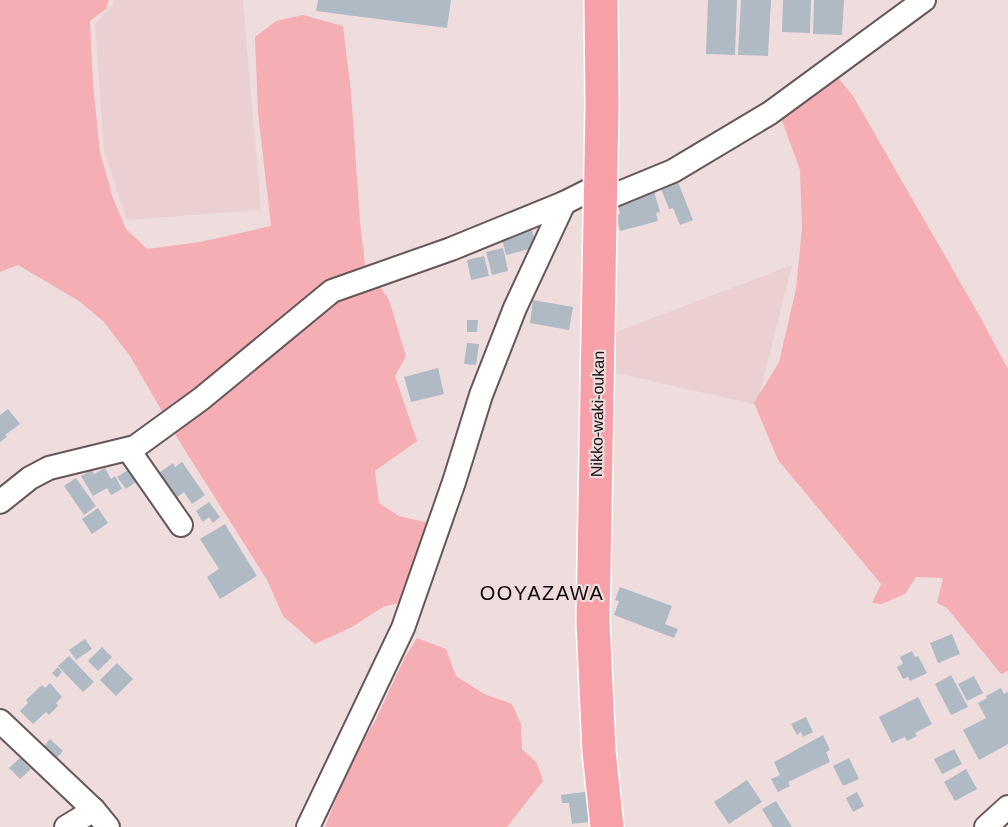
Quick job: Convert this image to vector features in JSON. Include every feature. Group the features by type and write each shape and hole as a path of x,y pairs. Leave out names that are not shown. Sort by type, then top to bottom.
{"highway":[{"name":"Nikko-waki-oukan","path":"602,0 592,622 599,751 607,827"}],"street":[{"path":"0,502 30,478 49,468 135,447 201,399 332,291 451,249 564,203 673,171 770,112 924,0"},
{"path":"308,827 403,628 454,482 481,395 515,308 564,203"},
{"path":"128,449 181,525"},
{"path":"0,721 101,819"},
{"path":"986,827 1008,807"},
{"path":"66,827 101,819"}],"shaded area":[{"path":"0,0 109,0 106,9 90,21 93,84 100,152 113,198 126,229 147,249 200,242 271,226 258,113 255,37 276,21 303,15 343,26 351,92 365,264 389,300 406,356 395,376 417,441 375,471 379,503 399,516 429,523 407,601 383,607 352,627 315,644 283,616 267,580 181,444 130,356 103,321 79,301 18,265 0,272"},
{"path":"114,0 243,0 261,210 127,220 104,151 95,24 114,3"},
{"path":"836,75 853,96 1008,369 1008,671 1001,674 947,608 937,603 943,578 916,577 905,594 882,604 872,603 881,584 778,460 754,403 779,362 796,289 802,228 800,170 781,118"},
{"path":"792,265 757,405 616,373 616,332"},
{"path":"417,638 446,649 456,676 484,694 512,704 521,724 522,749 537,763 543,781 507,827 325,827 350,763 375,721 405,657"}],"building":[{"path":"318,0 451,0 447,28 316,11"},
{"path":"708,0 737,0 735,55 706,54"},
{"path":"741,0 771,0 768,56 738,55"},
{"path":"783,0 811,0 810,33 782,32"},
{"path":"814,0 844,0 842,35 813,34"},
{"path":"676,177 693,220 680,225 673,208 669,209 659,184"},
{"path":"654,191 660,212 656,213 658,221 620,231 616,215 620,214 617,201"},
{"path":"530,224 537,247 506,255 501,235"},
{"path":"503,248 508,271 492,275 486,252"},
{"path":"484,256 489,276 471,280 467,260"},
{"path":"533,300 573,307 569,330 530,323"},
{"path":"467,320 478,320 477,332 467,332"},
{"path":"467,343 479,344 476,365 464,364"},
{"path":"438,368 444,394 411,402 404,377"},
{"path":"8,409 20,424 5,435 7,437 0,442 0,415"},
{"path":"182,462 205,495 192,504 184,492 172,501 155,476 173,463 175,467"},
{"path":"105,468 111,479 115,476 122,489 111,495 107,488 93,496 81,476 92,470 94,474"},
{"path":"128,470 136,482 126,489 117,477"},
{"path":"76,478 96,506 84,515 64,486"},
{"path":"209,502 220,517 213,523 209,517 203,522 196,511"},
{"path":"98,508 108,523 92,534 82,519"},
{"path":"225,524 257,576 220,599 207,577 219,569 200,539"},
{"path":"620,587 672,606 665,624 678,629 674,638 614,615 619,601 615,600"},
{"path":"952,634 960,654 938,663 930,643"},
{"path":"85,639 92,649 76,660 69,650"},
{"path":"102,647 112,657 98,671 88,661"},
{"path":"912,651 915,657 918,656 927,673 910,681 908,677 903,679 897,667 903,664 900,657"},
{"path":"69,656 94,682 83,692 58,666"},
{"path":"117,663 133,679 116,696 100,680"},
{"path":"58,667 62,672 57,678 52,673"},
{"path":"951,675 968,707 951,715 935,684"},
{"path":"974,676 983,693 967,701 958,684"},
{"path":"50,683 62,697 56,703 58,706 49,715 46,712 33,724 20,711 28,703 26,700 42,685 45,688"},
{"path":"1001,688 1004,694 1008,692 1008,744 979,760 963,730 986,718 978,703"},
{"path":"918,697 932,724 915,733 917,736 907,741 905,737 892,743 879,717"},
{"path":"806,717 813,732 803,737 801,732 797,735 791,724"},
{"path":"823,735 830,750 826,752 830,762 788,782 790,786 778,792 771,779 780,775 774,762"},
{"path":"50,739 63,751 53,762 41,750"},
{"path":"954,749 962,764 942,774 934,759"},
{"path":"20,758 31,769 20,779 9,768"},
{"path":"849,758 859,779 843,786 833,766"},
{"path":"966,769 977,789 955,801 944,782"},
{"path":"747,780 762,802 729,824 714,802"},
{"path":"591,791 593,809 588,810 590,822 572,824 569,803 562,803 561,795"},
{"path":"857,792 864,806 853,812 846,798"},
{"path":"776,801 792,827 773,827 762,809"}],"district":[{"name":"OOYAZAWA","path":"542,593"}]}
